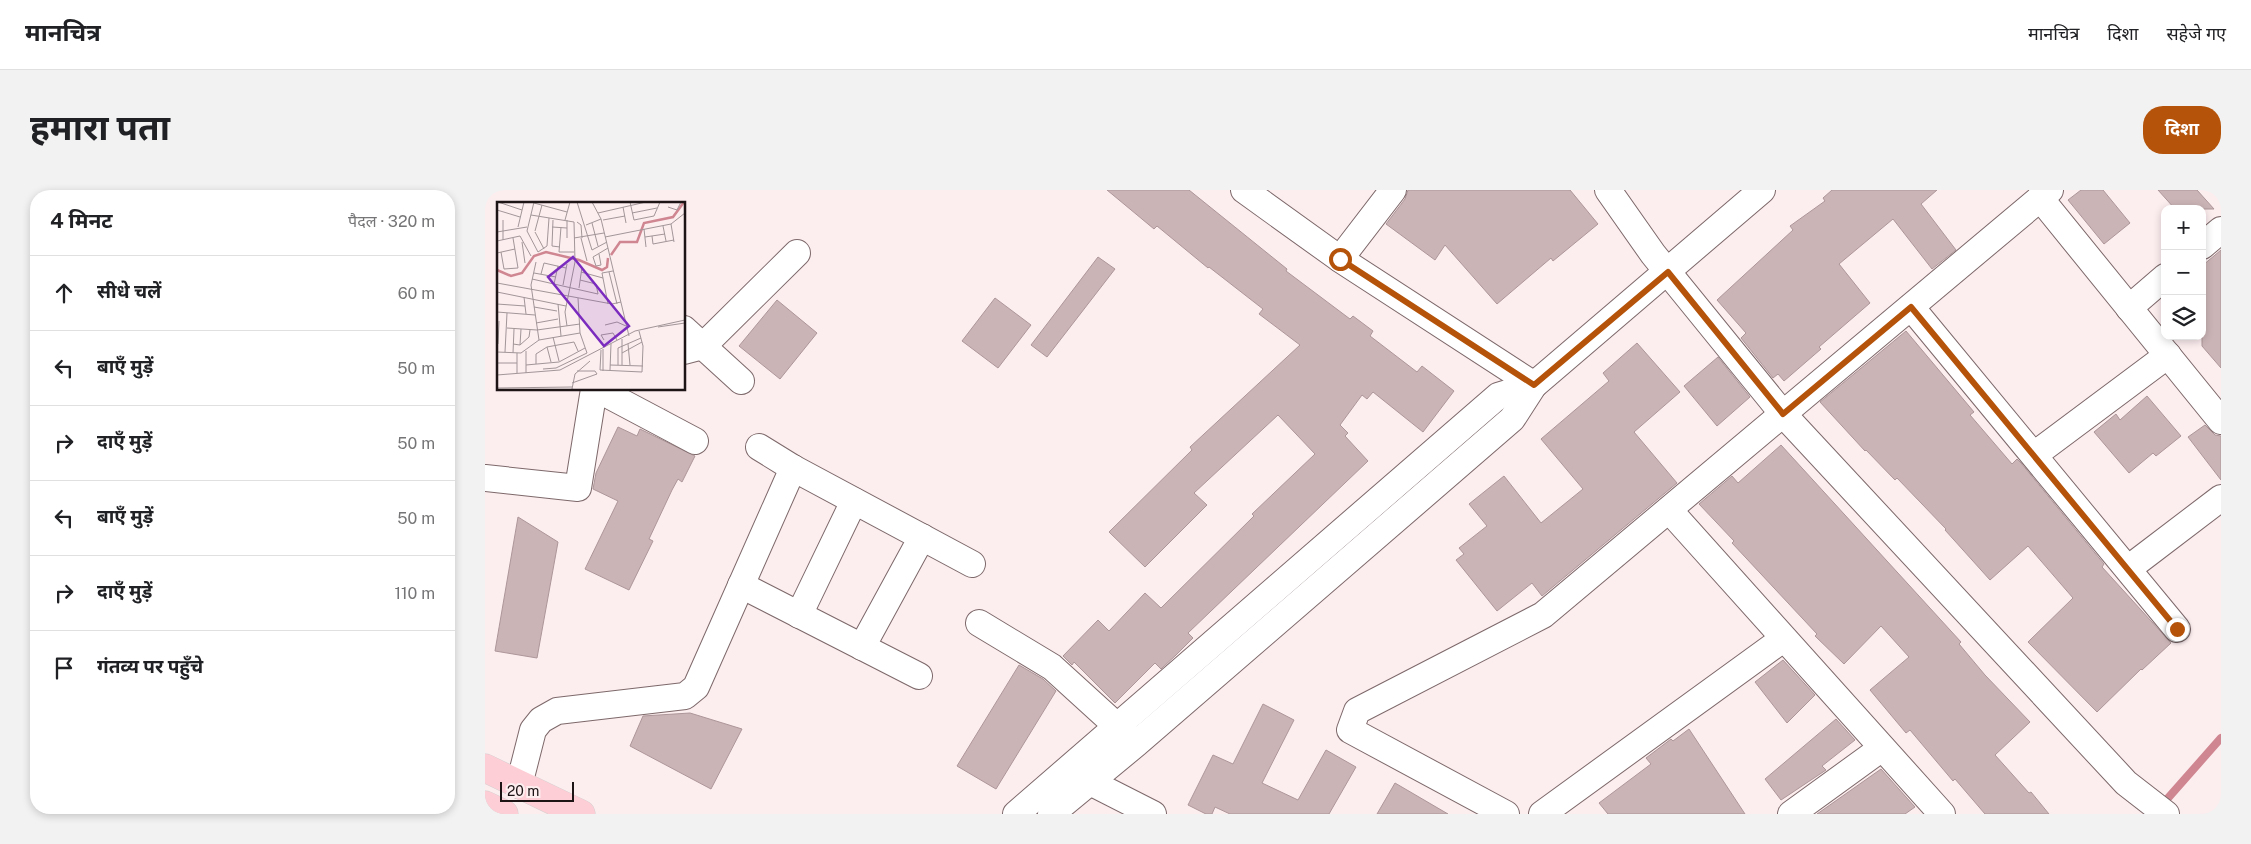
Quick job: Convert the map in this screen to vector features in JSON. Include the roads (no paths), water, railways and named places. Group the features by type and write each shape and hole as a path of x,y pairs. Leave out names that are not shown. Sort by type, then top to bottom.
{"main road":[{"path":"485,753 502,776 581,814"}],"street":[{"path":"1244,190 1340,259 1534,385"},
{"path":"1340,259 1393,190"},
{"path":"1608,190 1668,272 1783,414 2127,783 2166,814"},
{"path":"1016,814 1137,743 1512,419 1534,385 1762,190"},
{"path":"1506,814 1350,730 1357,711 1543,615 2045,194 2129,308 2221,420"},
{"path":"2206,243 2221,230"},
{"path":"693,349 797,253"},
{"path":"2129,308 2161,281"},
{"path":"1911,307 2129,568 2177,629"},
{"path":"685,331 693,349 741,381"},
{"path":"2034,455 2168,355"},
{"path":"1051,814 1117,726 1498,396 1534,385"},
{"path":"485,478 578,488 595,390"},
{"path":"597,390 695,441"},
{"path":"759,447 793,468 972,564"},
{"path":"502,776 541,720 557,711 685,696 695,687 793,468"},
{"path":"2129,568 2221,498"},
{"path":"799,615 854,501"},
{"path":"1669,510 1942,814"},
{"path":"862,647 922,537"},
{"path":"741,584 919,676"},
{"path":"979,623 1052,667 1137,743"},
{"path":"1542,814 1783,639"},
{"path":"1791,814 1882,748"},
{"path":"1080,775 1153,814"}],"waterway":[{"path":"2161,806 2221,738"}]}
